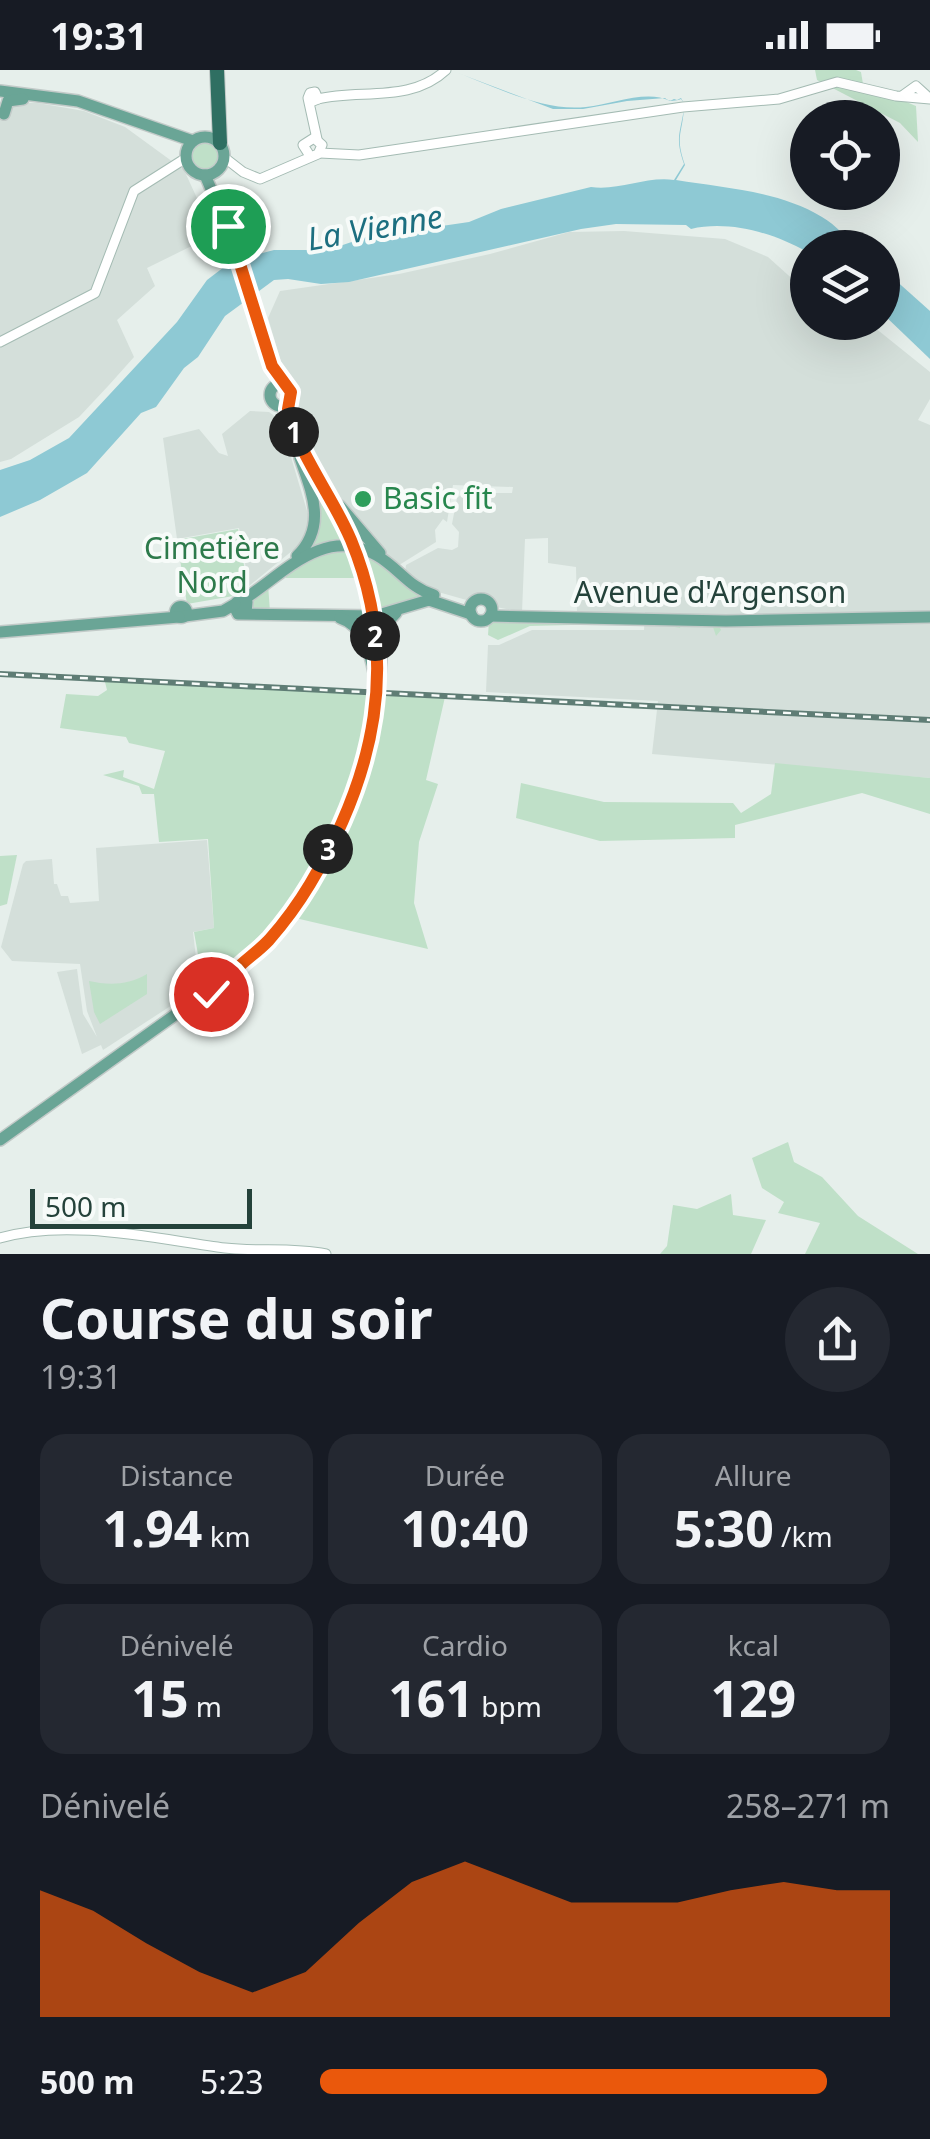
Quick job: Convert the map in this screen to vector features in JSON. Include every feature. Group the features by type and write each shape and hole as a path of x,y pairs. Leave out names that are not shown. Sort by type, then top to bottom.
{"highway":[{"path":"205,157 218,105 218,70"}],"main road":[{"path":"0,93 86,108 179,143 205,157 278,386 291,392 284,408"},
{"path":"0,93 78,102 205,157"},
{"path":"0,106 4,114 6,102 18,98 86,108"},
{"path":"207,988 208,974 238,962 266,934 310,875 351,785 377,691 372,617 353,548 284,408 270,397 278,386"},
{"path":"240,607 308,543 316,524 294,432"},
{"path":"315,473 403,578"},
{"path":"282,569 320,550 348,547 377,556 426,593 472,609 478,621 491,612"},
{"path":"326,616 380,616 431,600 472,609"},
{"path":"207,988 220,994 230,975 280,926 316,873 366,758 375,722 384,625 408,605"},
{"path":"0,631 169,618 240,607 326,616 344,619 357,627 372,661 377,691"},
{"name":"Avenue d'Argenson","path":"491,612 538,616 930,616"},
{"name":"Avenue d'Argenson","path":"491,612 708,621 742,613 930,616"},
{"path":"219,972 227,984"},
{"path":"0,1137 207,988"}],"street":[{"path":"0,342 96,293 134,191 205,157 264,178 292,164 313,147 315,105 331,96 412,90 429,84 446,70"},
{"path":"313,147 358,156 683,107 779,99 837,82 899,96 921,96"},
{"path":"0,1238 36,1231 126,1234 225,1248 289,1248 326,1254"}],"shaded area":[{"path":"0,102 38,103 84,111 125,127 184,170 214,235 147,268 155,286 117,320 134,357 79,417 0,462"},
{"path":"624,231 725,239 768,257 790,277 790,340 890,340 930,372 930,399 918,420 930,425 930,778 652,754 658,701 486,692 488,645 499,645 532,630 644,630 645,612 577,612 576,567 548,563 548,538 525,539 522,612 496,607 486,598 473,597 470,601 424,588 405,573 406,565 438,548 458,547 459,532 452,524 457,498 463,493 512,493 513,487 453,485 447,522 443,519 435,530 436,542 396,567 338,498 304,440 293,408 300,394 294,380 284,372 268,318 280,291 399,274 569,232"},
{"path":"250,411 269,412 280,420 310,521 308,533 298,546 249,586 239,528 177,539 163,438 199,429 219,453 228,456 222,434"},
{"path":"207,840 214,928 193,932 199,984 103,1050 101,1045 82,1054 57,972 77,969 83,1014 97,1037 87,1011 80,964 12,961 1,947 23,864 52,859 54,884 61,896 68,896 70,903 99,901 96,848"}],"green space":[{"path":"815,70 861,72 863,84 916,106 918,142 900,123 900,100 856,100 817,80"},
{"path":"206,138 218,143 223,155 218,167 206,172 194,167 189,155 194,143"},
{"path":"302,458 350,547 301,556 313,539"},
{"name":"Cimetière Nord","path":"238,529 248,590 187,604 177,540"},
{"path":"346,548 353,551 370,613 363,613 355,578 286,578 284,572 268,584 270,612 252,611 249,600 271,581 293,565 318,553"},
{"path":"358,550 432,597 376,614"},
{"path":"494,617 494,623 496,617 648,623 530,626 498,640 488,635 489,621"},
{"path":"104,678 445,697 426,780 438,784 419,842 414,903 428,949 291,917 202,977 194,932 214,928 208,839 159,842 154,794 142,794 139,786 103,775 124,770 123,777 154,789 165,751 129,743 126,737 60,728 66,694 98,696 107,690"},
{"path":"775,763 930,778 930,814 862,793 735,825 735,838 600,841 516,818 521,783 604,802 733,803 741,813 771,794"},
{"path":"17,855 7,904 0,906 0,856"},
{"path":"147,974 147,994 100,1024 89,981 117,984"},
{"path":"788,1142 794,1162 822,1177 858,1216 918,1254 805,1254 820,1223 778,1213 784,1202 762,1188 752,1158"},
{"path":"731,1194 733,1215 766,1220 751,1254 660,1254 667,1246 673,1205 697,1209"}],"water":[{"path":"640,97 662,98 583,109 553,109 527,99 586,107"},
{"path":"684,109 680,142 685,165 676,180 788,201 790,210 809,210 839,230 790,230 790,244 736,227 691,229 686,225 616,224 349,282 274,280 225,316 198,357 184,368 156,407 141,413 87,473 0,517 0,470 30,460 69,438 177,322 207,280 232,261 274,250 328,250 390,229 469,222 501,209 591,187 674,180 684,164 681,155 679,142"},
{"path":"900,284 930,311 930,359 900,330"}],"railway":[{"path":"0,674 930,720"}],"place":[{"name":"Basic fit","path":"363,499"}],"route":[{"path":"211,994 224,990 230,975 270,938 308,888 356,786 376,710 375,635 361,569 352,543 291,424 291,392 272,366 228,226"}],"water label":[{"name":"La Vienne","path":"375,228"}]}
